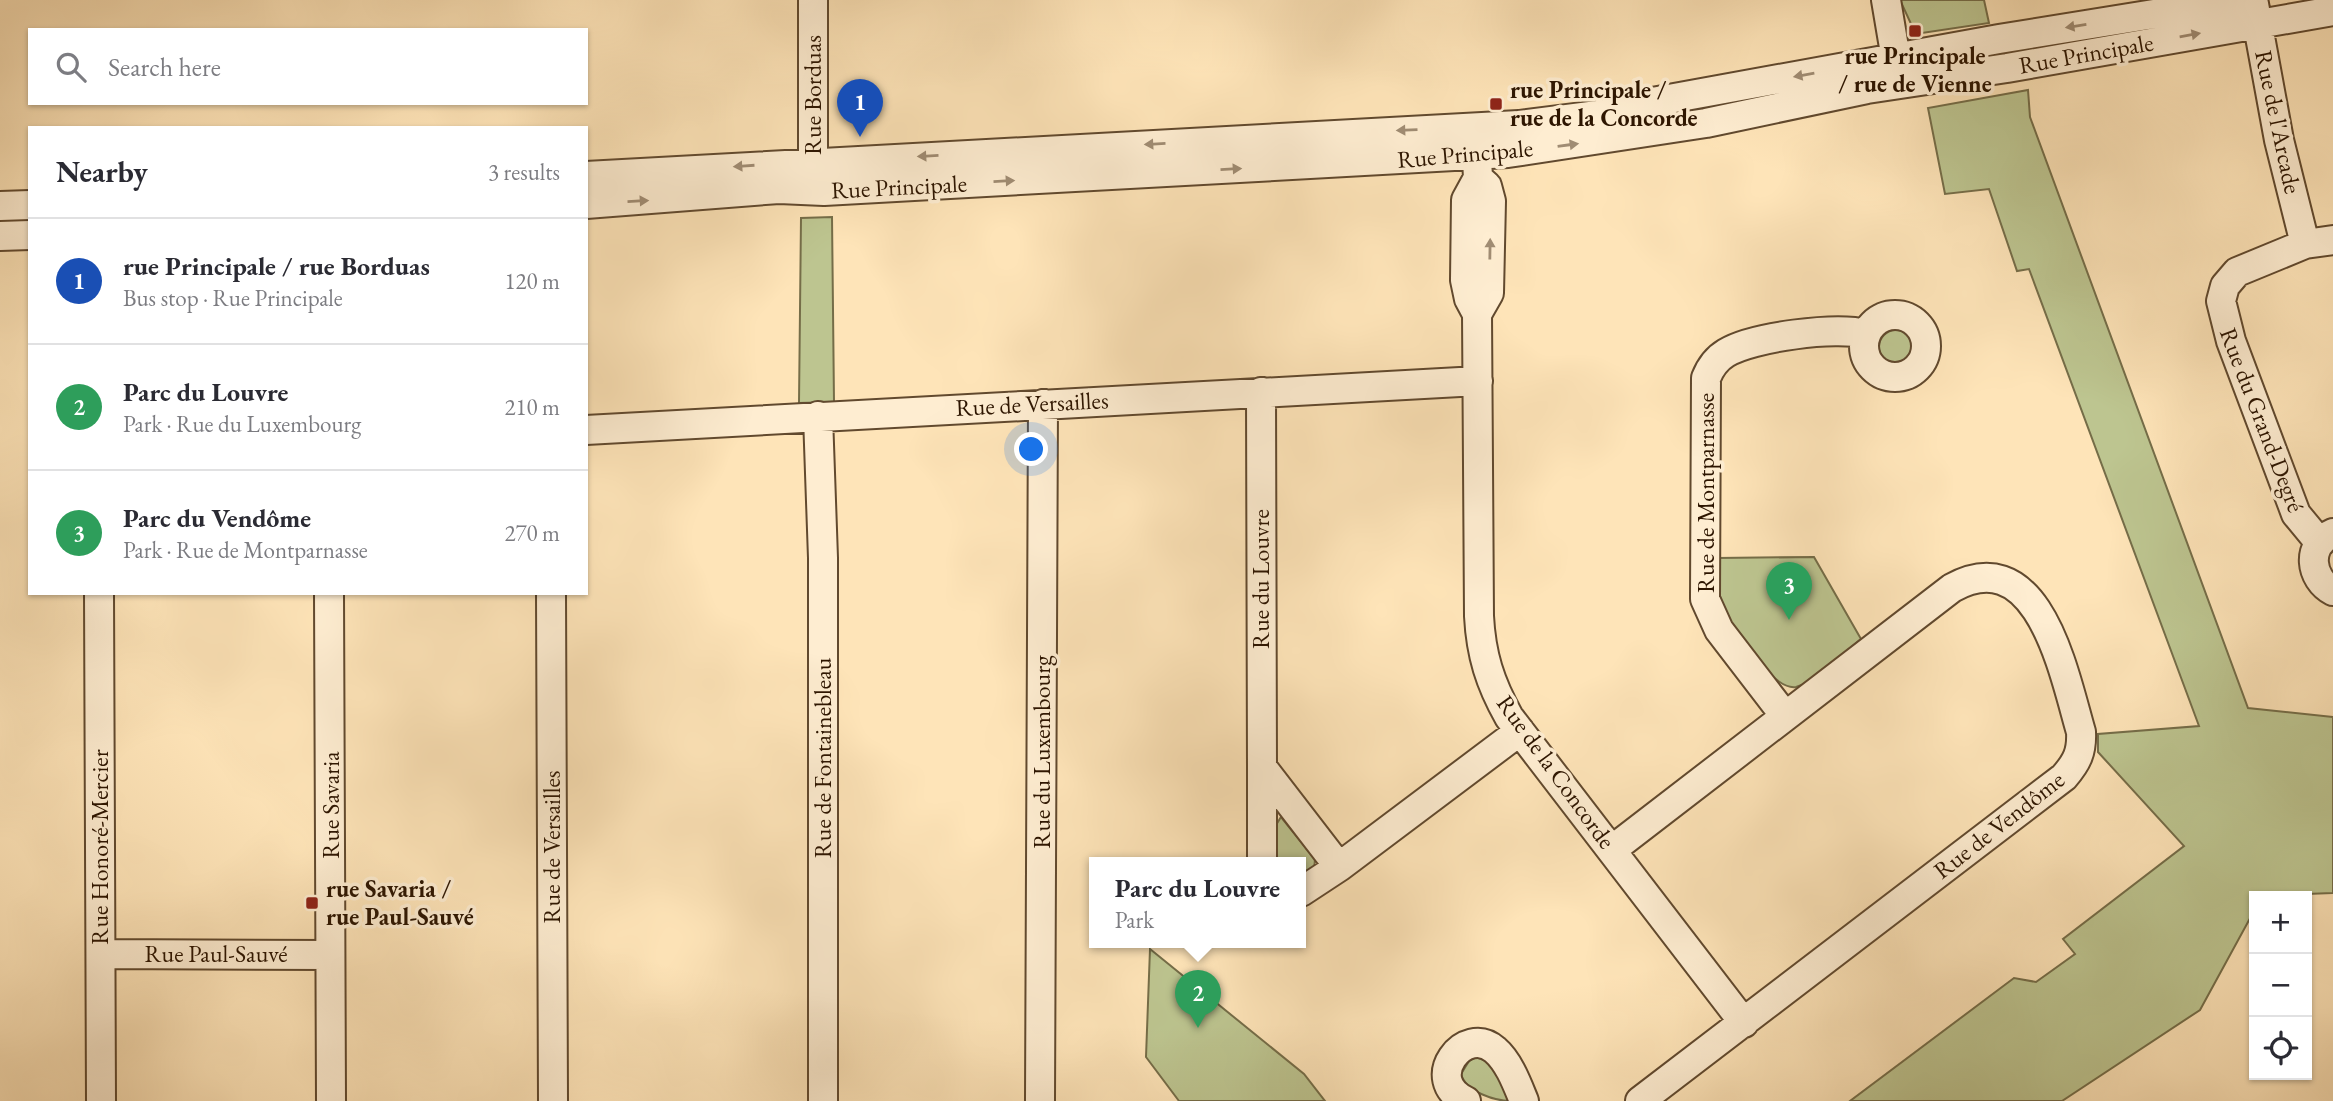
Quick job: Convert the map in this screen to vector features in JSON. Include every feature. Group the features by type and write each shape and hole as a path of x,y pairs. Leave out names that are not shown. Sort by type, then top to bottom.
{"street":[{"name":"Rue Borduas","path":"813,0 813,191"},
{"path":"1886,0 1898,71"},
{"name":"Rue Principale","path":"588,204 766,190 813,191 1477,154 1706,123 1781,105 1898,71 2241,0"},
{"name":"Rue Principale","path":"1898,71 2255,11 2333,11"},
{"name":"Rue de l'Arcade","path":"2255,11 2279,140 2305,244"},
{"name":"Rue Principale","path":"588,176 813,163 1477,154"},
{"name":"Rue de la Concorde","path":"1477,154 1466,213 1466,290 1477,314 1480,642 1487,672 1520,730 1744,1023"},
{"path":"0,206 28,205"},
{"path":"0,236 28,235"},
{"name":"Rue du Grand-Degré","path":"2333,240 2305,244 2237,272 2225,286 2221,308 2296,514 2326,538 2315,552 2314,571 2319,580 2333,591"},
{"name":"Rue de Montparnasse","path":"1784,716 1719,630 1705,599 1706,378 1719,358 1742,346 1831,329 1866,334"},
{"name":"Rue de Versailles","path":"588,430 1478,381"},
{"name":"Rue du Louvre","path":"1261,392 1262,857"},
{"name":"Rue du Luxembourg","path":"1040,1101 1043,404"},
{"name":"Rue de Fontainebleau","path":"818,416 823,558 823,1101"},
{"name":"Rue de Vendôme","path":"1613,849 1784,716 1966,580 1992,578 2013,585 2039,609 2081,732 2081,751 2076,763 2064,777 1640,1101"},
{"name":"Rue Honoré-Mercier","path":"99,595 101,1101"},
{"name":"Rue Savaria","path":"329,595 331,1101"},
{"name":"Rue de Versailles","path":"551,595 552,1101"},
{"path":"1306,889 1339,867 1520,730"},
{"path":"1262,767 1339,867"},
{"name":"Rue Paul-Sauvé","path":"101,954 330,955"},
{"path":"1466,1101 1451,1091 1447,1068 1460,1049 1477,1042 1495,1050 1524,1101"}],"green space":[{"path":"1900,0 1984,0 1989,23 1922,33 1912,26"},
{"path":"2028,90 2030,117 2248,708 2333,717 2333,893 2249,891 2249,920 2200,1010 2062,1101 1850,1101 2014,978 2036,982 2075,954 2063,939 2184,846 2098,752 2098,734 2199,726 2029,269 2017,271 1989,189 1945,194 1928,108"},
{"path":"832,217 834,402 799,403 801,218"},
{"path":"1896,330 1908,335 1913,347 1908,359 1896,364 1884,359 1879,347 1884,335"},
{"path":"1814,557 1861,639 1811,680 1796,687 1786,685 1775,678 1741,638 1720,601 1718,558"},
{"path":"1281,817 1315,859 1314,870 1306,876 1306,857 1276,857 1276,825"},
{"path":"1150,949 1304,1074 1325,1101 1179,1101 1146,1057"},
{"path":"1476,1057 1491,1063 1511,1101 1482,1094 1464,1080 1461,1074 1469,1061"}],"place":[{"name":"rue Principale / rue de Vienne","path":"1915,31"},
{"name":"rue Principale / rue de la Concorde","path":"1496,104"},
{"name":"rue Principale / rue Borduas","path":"860,137"},
{"name":"Parc du Vendôme","path":"1789,620"},
{"name":"rue Savaria / rue Paul-Sauvé","path":"312,903"},
{"name":"Parc du Louvre","path":"1198,1028"}]}
